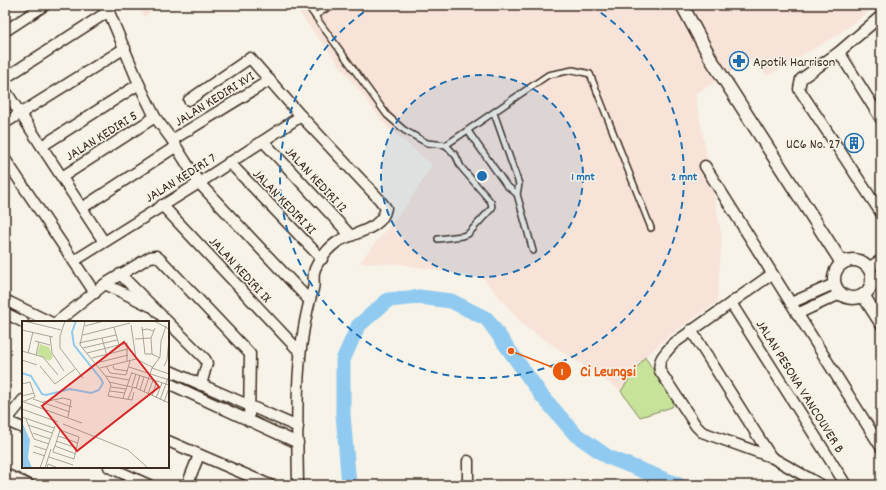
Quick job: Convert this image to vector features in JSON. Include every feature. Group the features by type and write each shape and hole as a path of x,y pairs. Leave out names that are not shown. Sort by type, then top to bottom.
{"street":[{"path":"5,31 45,5"},
{"path":"682,5 711,59 842,263"},
{"path":"5,78 107,8 139,84 155,117 199,183 309,300"},
{"path":"881,31 878,19 839,52 801,79 799,89 881,213"},
{"path":"5,123 125,48"},
{"path":"839,52 881,120"},
{"path":"189,100 250,58 386,208 385,214 374,225 339,240 332,246 315,268 314,288 309,300 300,352 298,485"},
{"name":"JALAN KEDIRI XVI","path":"82,208 270,80"},
{"path":"42,146 139,84"},
{"path":"5,90 104,242"},
{"name":"JALAN KEDIRI 7","path":"74,261 199,183 301,116"},
{"name":"JALAN KEDIRI 5","path":"62,177 155,117"},
{"name":"JALAN KEDIRI 12","path":"263,141 351,236"},
{"path":"5,159 95,293"},
{"name":"JALAN KEDIRI XI","path":"229,162 322,260"},
{"path":"705,166 881,447"},
{"name":"JALAN KEDIRI IX","path":"162,205 300,352"},
{"path":"58,321 120,274 150,256 156,256 250,354 249,421"},
{"path":"791,303 837,289 852,298 863,295 871,286 871,274 868,268 859,261 853,260 842,263 835,272 837,289"},
{"path":"868,268 881,260"},
{"path":"120,274 168,321"},
{"path":"772,274 673,344 662,357 658,365 660,372 696,426 702,432 771,457 821,485"},
{"path":"105,284 154,308"},
{"path":"797,314 837,289"},
{"path":"863,295 881,323"},
{"path":"5,300 48,321"},
{"name":"JALAN PESONA VANCOUVER B","path":"731,303 846,485"},
{"path":"5,313 22,322"},
{"path":"169,322 187,338 206,359 201,385"},
{"path":"691,330 771,457"},
{"path":"169,370 249,407 298,427"},
{"path":"169,383 298,443"},
{"path":"22,401 6,421 22,428"},
{"path":"169,441 270,485"},
{"path":"187,485 199,455"},
{"path":"468,461 468,485"},
{"path":"111,468 149,485"},
{"path":"5,474 29,485"}],"lane":[{"path":"307,5 387,115 404,130 428,143 446,145 548,75 573,70 590,74 651,228"},
{"path":"315,16 332,5"},
{"path":"494,113 519,184 517,194 533,251"},
{"path":"468,131 506,185 517,194"},
{"path":"438,239 468,234 483,218 492,205 461,167 456,156 446,145"}],"shaded area":[{"path":"139,5 158,5 144,17"},
{"path":"293,5 878,5 839,34 767,76 755,58 695,94 722,237 717,302 670,335 645,357 621,391 524,326 483,278 399,264 359,263 408,203 432,165 387,127"}],"green space":[{"path":"645,357 674,402 672,407 640,417 621,391"}],"waterway":[{"path":"349,485 343,414 343,360 358,326 388,300 419,297 451,301 487,319 542,396 575,434 608,457 679,485"}],"place":[{"name":"Apotik Harrison","path":"739,61"},
{"name":"UC6 No. 27","path":"854,143"},
{"name":"Ci Leungsi","path":"511,351"}]}
